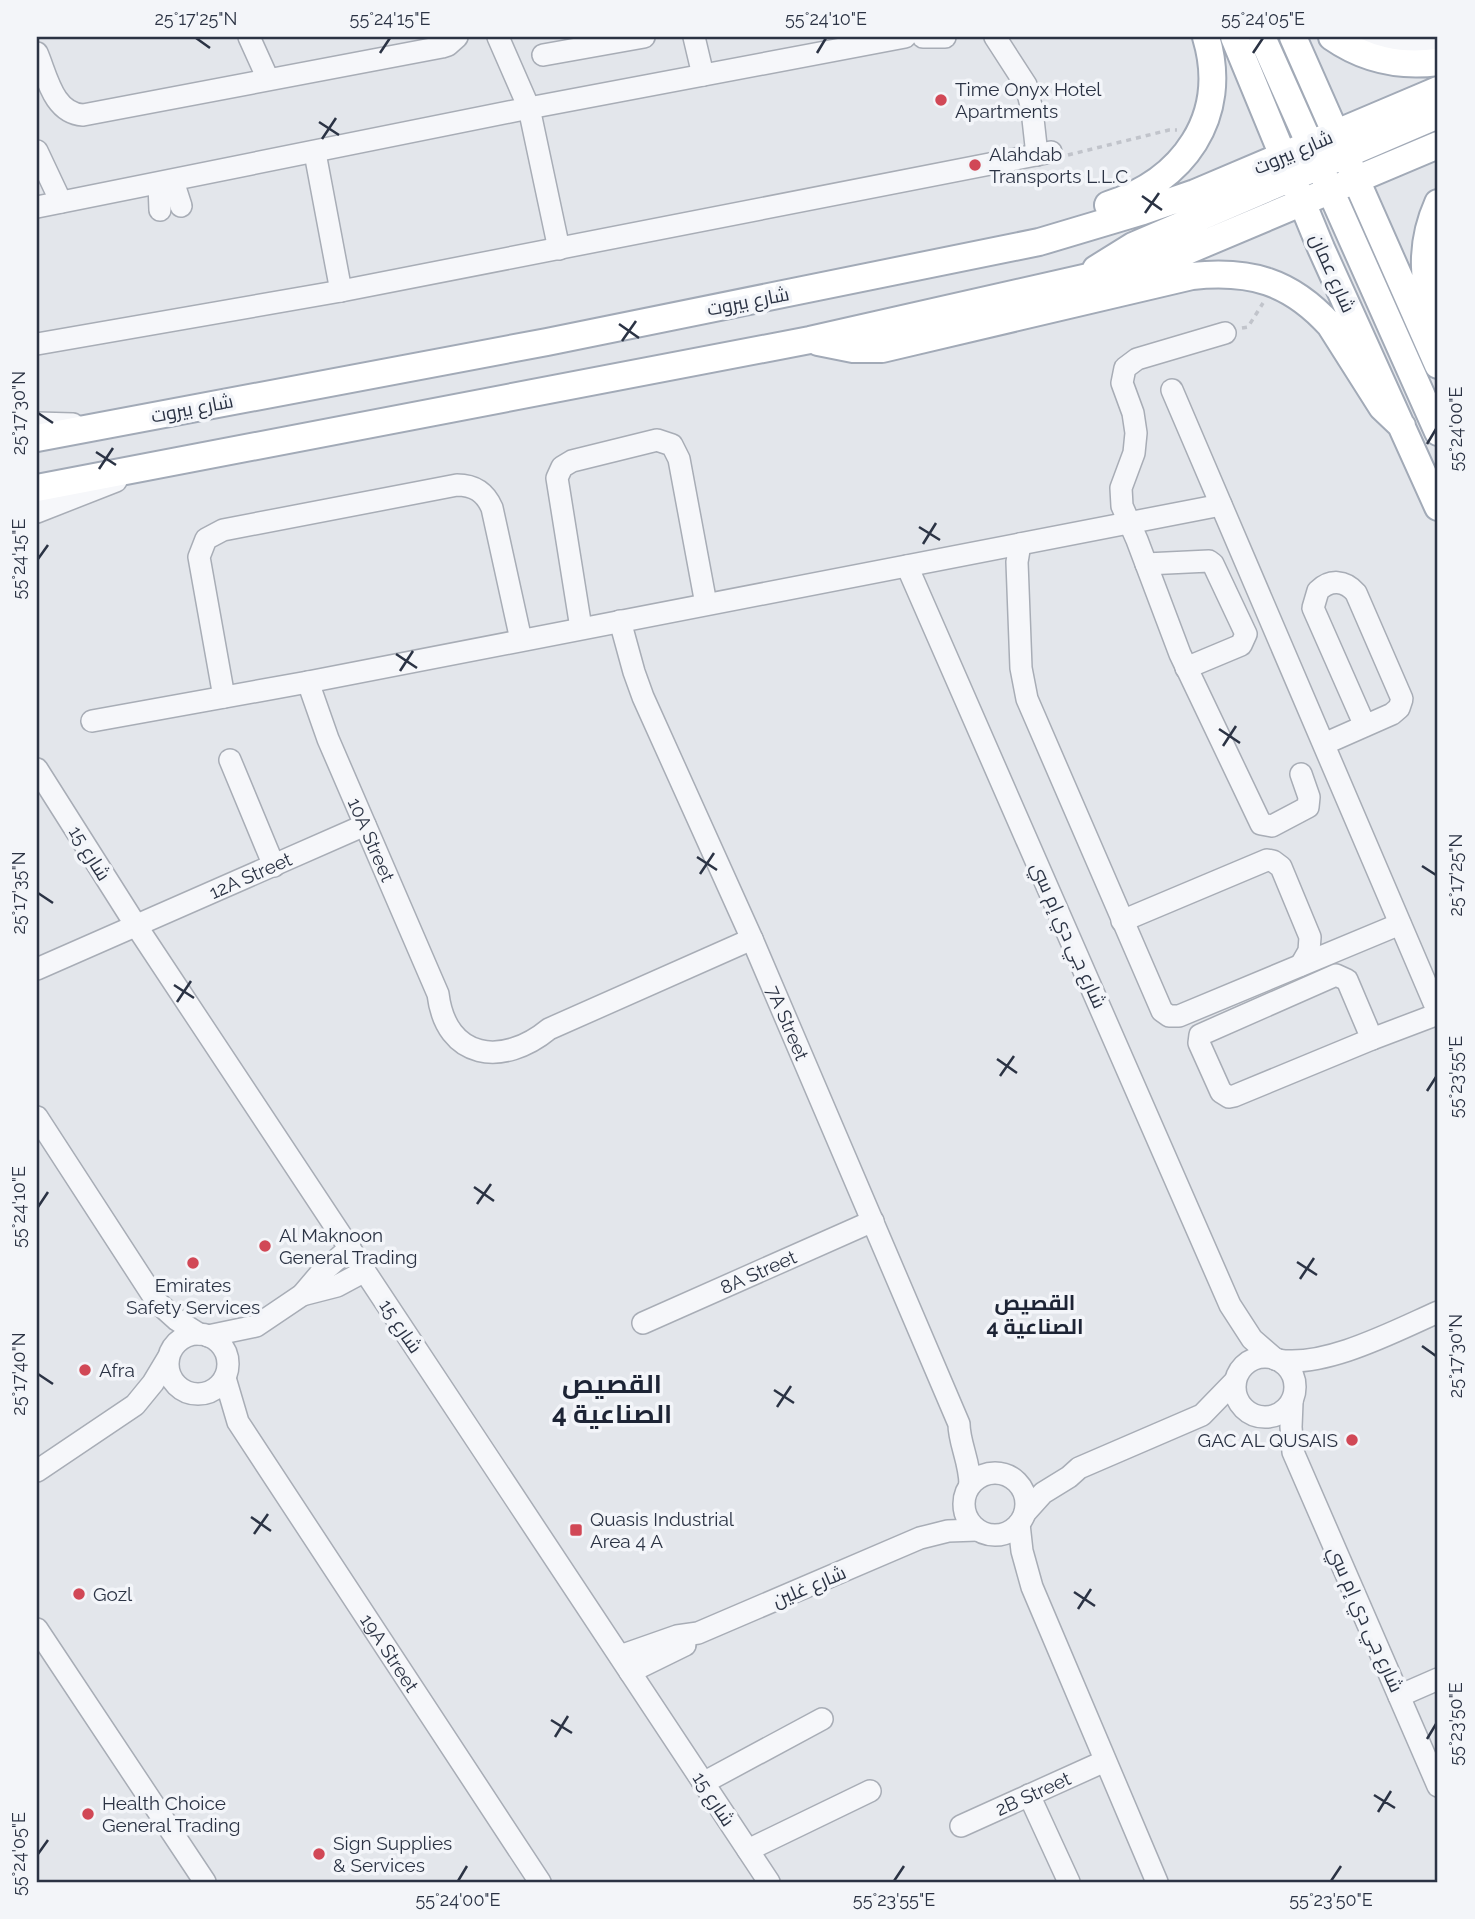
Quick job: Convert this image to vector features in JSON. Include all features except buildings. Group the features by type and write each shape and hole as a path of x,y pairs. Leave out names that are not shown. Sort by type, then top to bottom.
{"main road":[{"path":"1040,242 1076,216 1135,196 1154,184 1181,160 1200,131 1208,108 1212,63 1206,37"},
{"name":"شارع عمان","path":"1234,37 1287,168 1438,507"},
{"path":"1262,37 1438,432"},
{"path":"1293,37 1438,365"},
{"path":"1332,37 1366,56 1381,61 1420,65 1438,62"},
{"name":"شارع بيروت","path":"37,488 810,340 1142,265 1187,251 1302,202 1320,168 1346,156 1438,90"},
{"path":"1346,156 1438,115"},
{"name":"شارع بيروت","path":"1320,168 1346,156 1438,145"},
{"path":"1087,277 1116,255 1287,168 1320,168"},
{"name":"شارع بيروت","path":"37,438 547,342 1040,242 1195,193 1287,168"},
{"path":"1438,203 1427,232 1424,257 1425,286 1438,344"},
{"path":"810,340 846,348 883,349 1192,276 1242,274 1275,283 1300,298 1320,315 1382,407 1402,426"}],"street":[{"path":"249,37 268,79"},
{"path":"37,53 58,103 75,114 83,115 442,47 457,37"},
{"path":"498,37 528,108 559,249"},
{"path":"543,55 604,40 643,37"},
{"path":"694,37 704,75"},
{"path":"37,207 61,202 172,197 315,153 528,108 905,37"},
{"path":"923,37 945,37"},
{"path":"37,344 341,291 1044,154 1026,85 995,37"},
{"path":"1365,37 1391,45 1412,47 1438,43"},
{"path":"37,151 61,202"},
{"path":"315,153 341,291"},
{"path":"1225,332 1137,359 1125,368 1122,383 1133,413 1136,433 1134,453 1121,488 1122,506 1186,668 1261,824 1272,826 1308,807 1309,797 1301,774"},
{"path":"1172,390 1400,924 1434,990 1438,1013 1229,1097 1221,1092 1199,1039 1207,1030 1335,975 1347,980 1372,1039"},
{"path":"37,424 96,426"},
{"path":"582,628 559,472 572,461 657,440 672,445 679,459 706,604"},
{"path":"37,512 163,463"},
{"path":"224,697 199,557 206,539 223,530 457,485 471,486 483,494 492,508 521,640"},
{"path":"92,721 308,682 1221,505"},
{"path":"1020,544 1017,562 1021,668 1027,699 1162,1011 1169,1016 1178,1016 1400,924"},
{"path":"1146,564 1209,561 1213,564 1245,634 1241,645 1186,668"},
{"name":"شارع جي دي إم سي","path":"907,566 1230,1305 1252,1339 1277,1359"},
{"path":"1324,744 1365,726 1396,711 1401,703 1401,694 1356,593 1346,584 1328,583 1314,596 1314,614 1365,726"},
{"name":"7A Street","path":"620,621 643,697 752,939 960,1424"},
{"name":"10A Street","path":"308,682 324,730 438,994 461,1025 483,1037 509,1038 549,1028 752,939"},
{"path":"230,760 274,866"},
{"name":"شارع 15","path":"37,769 137,927 769,1882"},
{"name":"12A Street","path":"37,969 366,825"},
{"path":"1122,920 1267,860 1273,861 1281,867 1310,937 1309,951 1301,965"},
{"path":"37,1117 157,1302 177,1320 221,1346 226,1353 226,1374 238,1422"},
{"name":"8A Street","path":"643,1323 873,1221"},
{"path":"135,1405 163,1397 213,1390 256,1326 302,1295 319,1275 350,1248"},
{"path":"302,1295 337,1286 365,1271"},
{"path":"157,1302 165,1328 173,1381 178,1387 238,1422"},
{"name":"شارع جي دي إم سي","path":"1230,1305 1231,1320 1240,1347 1238,1375"},
{"name":"شارع غلين","path":"1202,1415 1252,1360 1268,1357 1305,1362 1354,1349 1438,1312"},
{"path":"37,1471 135,1405 153,1383 173,1348 184,1337 256,1326"},
{"name":"شارع غلين","path":"920,1538 943,1520 982,1475 1041,1478 1065,1469 1079,1468 1202,1415 1276,1415 1288,1408 1313,1375 1354,1349"},
{"path":"1277,1359 1291,1372 1295,1388 1293,1399"},
{"path":"1238,1375 1236,1397 1245,1410 1254,1415"},
{"name":"شارع جي دي إم سي","path":"1293,1399 1293,1452"},
{"name":"شارع جي دي إم سي","path":"1254,1415 1293,1452 1438,1786"},
{"name":"19A Street","path":"238,1422 540,1882"},
{"path":"960,1424 979,1453 1023,1490 1025,1498 1022,1551 1032,1587 1157,1882"},
{"path":"960,1424 960,1437 968,1463 967,1520 1009,1555 1032,1587"},
{"name":"شارع غلين","path":"625,1664 677,1650 698,1633 920,1538 948,1531 1005,1534 1022,1519 1043,1493 1073,1475 1079,1468"},
{"path":"37,1629 205,1882"},
{"path":"1399,1696 1438,1679"},
{"path":"703,1783 822,1719"},
{"name":"2B Street","path":"961,1826 1105,1761"},
{"path":"748,1850 870,1791"},
{"path":"1029,1795 1069,1882"}],"path":[{"path":"1044,154 1053,158 1169,130 1200,131"},
{"path":"1225,332 1248,327 1275,283"}],"place":[{"name":"Time Onyx Hotel Apartments","path":"941,100"},
{"name":"Alahdab Transports L.L.C","path":"975,165"},
{"name":"Al Maknoon General Trading","path":"265,1246"},
{"name":"Emirates Safety Services","path":"193,1263"},
{"name":"Afra","path":"85,1370"},
{"name":"GAC AL QUSAIS","path":"1352,1440"},
{"name":"Quasis Industrial Area 4 A","path":"576,1530"},
{"name":"Gozl","path":"79,1594"},
{"name":"Health Choice General Trading","path":"88,1814"},
{"name":"Sign Supplies & Services","path":"319,1854"}],"district":[{"name":"القصيص الصناعية 4","path":"1035,1315"},
{"name":"القصيص الصناعية 4","path":"612,1399"}]}
